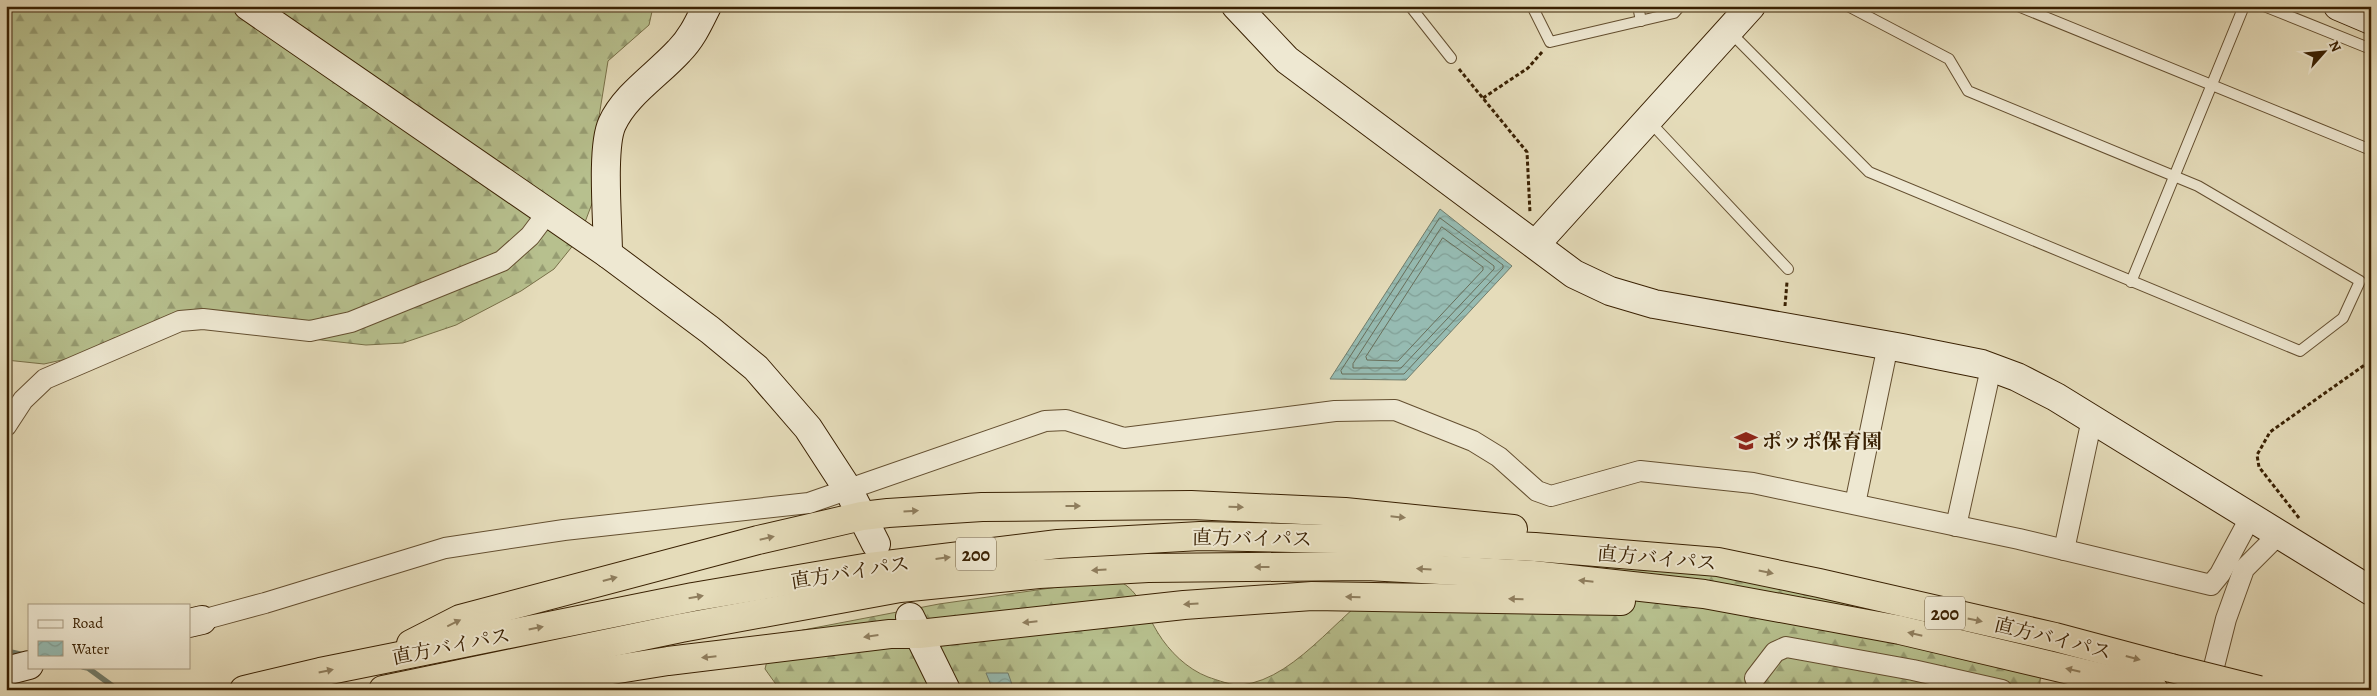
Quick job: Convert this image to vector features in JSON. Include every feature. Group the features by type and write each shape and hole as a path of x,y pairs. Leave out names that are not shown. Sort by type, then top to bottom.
{"highway":[{"path":"379,660 460,619 758,540 862,516 992,506 1191,505 1345,512 1655,544 1718,562"},
{"name":"直方バイパス","path":"244,690 379,660 713,594 870,567 1058,544 1200,536 1384,540 1535,547 1718,562 2055,637 2259,690"},
{"name":"直方バイパス","path":"386,689 681,628 900,588 1039,574 1148,568 1367,566 1533,575 1704,594 1900,630 2154,690"},
{"path":"487,690 668,661 890,634 915,625 1312,596 1646,602 1704,594"},
{"path":"386,689 423,690"}],"street":[{"path":"248,6 608,254 710,330 756,368 808,428 849,491 876,544"},
{"path":"608,254 606,148 611,125 623,105 680,51 692,36 707,6"},
{"path":"1236,6 1287,60 1533,233 1574,274 1610,291 1654,304 1888,345 1990,368 2017,378 2056,397 2371,591"},
{"path":"1533,233 1648,121 1751,6"},
{"path":"2344,7 2371,20"},
{"path":"6,426 23,400 45,379 180,321 203,318 310,331 351,322 502,261 530,236 548,212"},
{"path":"1854,504 1888,345"},
{"path":"1956,526 1990,368"},
{"path":"195,621 265,603 445,548 564,530 810,503 849,491 1045,420 1066,420 1124,438 1335,411 1395,410 1473,441 1499,457 1537,491 1551,496 1640,471 1684,474 1753,483 2064,550 2211,585 2220,574 2250,518"},
{"path":"2064,550 2092,419"},
{"path":"2208,690 2226,620 2244,569 2278,535"},
{"path":"915,625 946,690"},
{"path":"1755,678 1775,652 1786,647 1913,670 2002,690"},
{"path":"6,671 28,665"}],"lane":[{"path":"1410,6 1451,58"},
{"path":"1532,6 1550,42 1674,13 1680,6"},
{"path":"1638,6 1641,21"},
{"path":"1729,31 1869,172 2300,351 2343,318 2360,281 2198,186 1968,91 1949,58 1848,6"},
{"path":"2018,6 2371,150"},
{"path":"2131,282 2244,6"},
{"path":"2264,6 2371,49"},
{"path":"1648,121 1788,269"}],"path":[{"path":"1483,98 1528,68 1550,42"},
{"path":"1451,58 1526,152 1533,233"},
{"path":"1784,327 1788,269"},
{"path":"2304,524 2259,467 2257,455 2270,432 2366,364"}],"green space":[{"path":"6,6 653,7 649,25 608,61 597,129 596,193 579,238 554,269 521,291 456,325 403,343 366,345 224,329 159,330 114,338 80,356 44,364 6,360"},
{"path":"1522,556 1915,595 2045,640 2039,690 780,690 765,669 770,654 778,643 789,635 803,630 939,604 1114,579 1135,594 1162,640 1186,664 1200,674 1229,684 1241,685 1263,680 1284,669 1323,637 1360,602 1379,587 1399,576 1464,562"}],"water":[{"path":"1440,209 1512,266 1406,380 1330,379"},
{"path":"986,673 1008,673 1014,690 993,690"}],"waterway":[{"path":"6,651 24,655"},
{"path":"88,668 118,690"}],"place":[{"name":"ポッポ保育園","path":"1746,441"}]}
